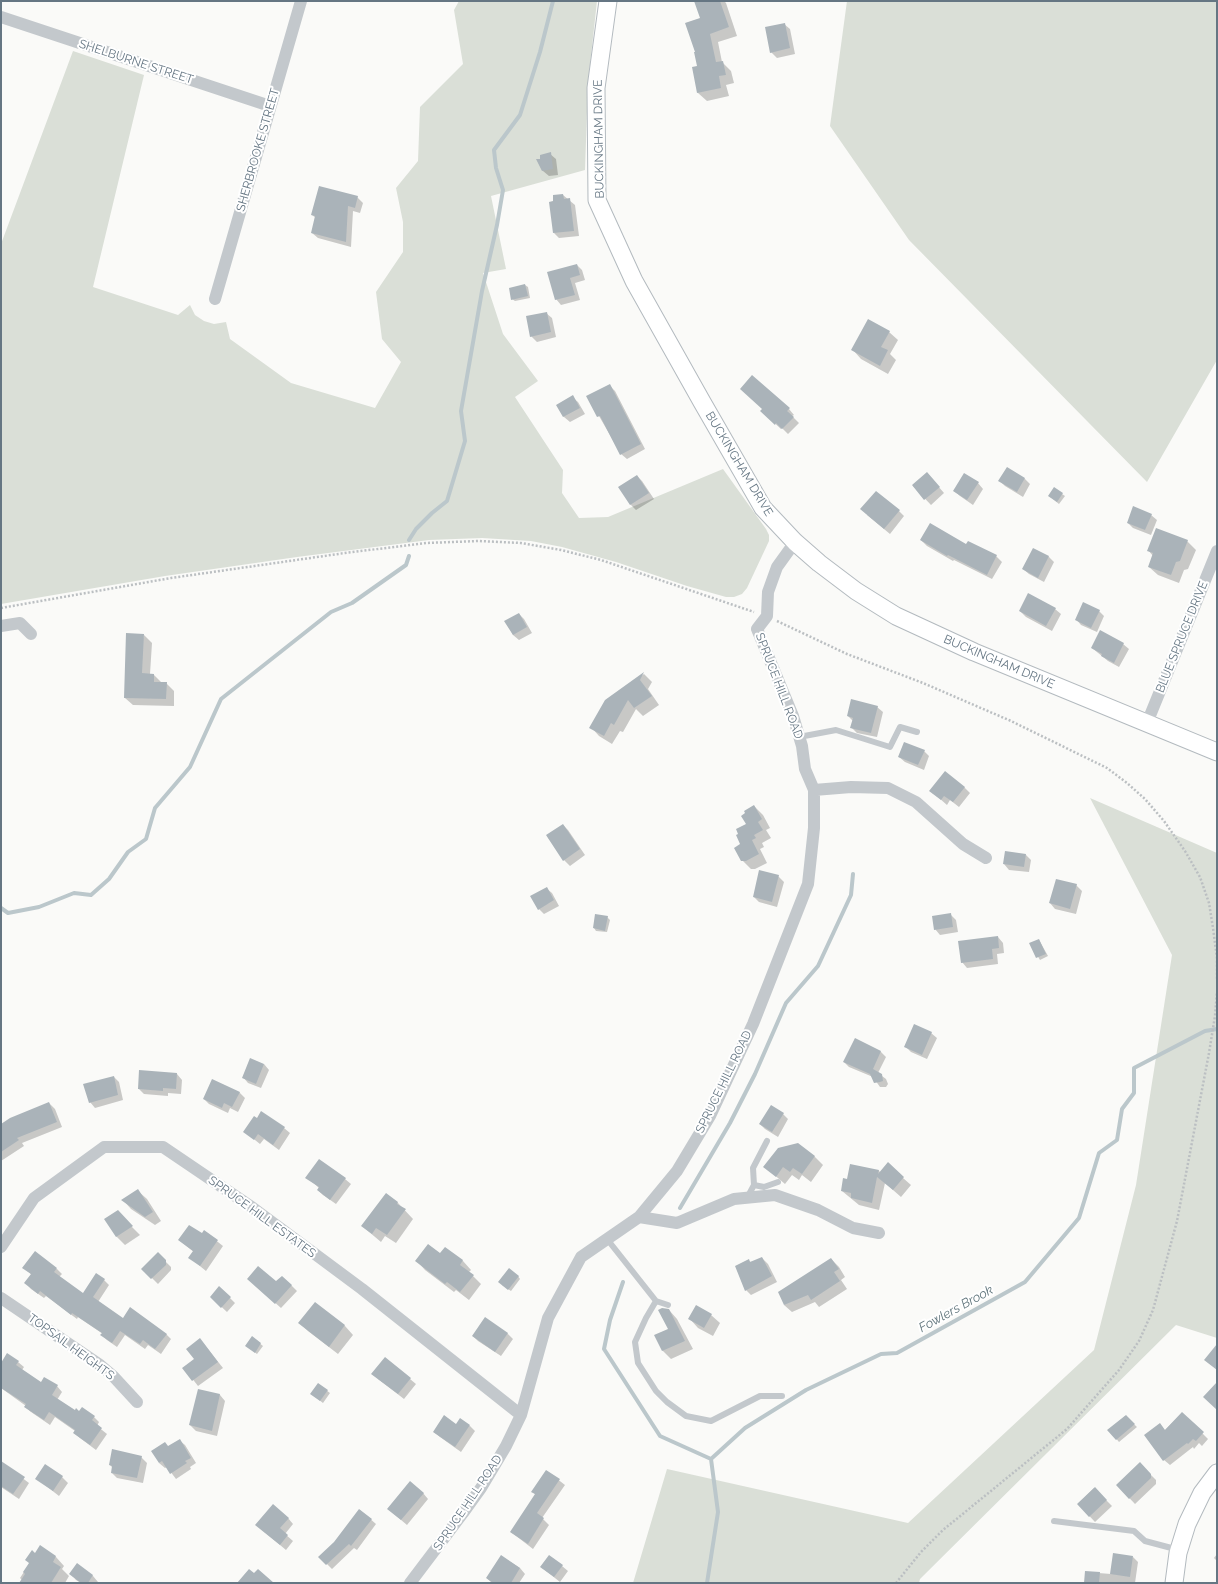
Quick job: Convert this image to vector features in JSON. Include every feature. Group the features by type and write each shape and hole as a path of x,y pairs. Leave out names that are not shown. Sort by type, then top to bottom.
{"street":[{"name":"SHERBROOKE STREET","path":"215,299 301,1"},
{"name":"BUCKINGHAM DRIVE","path":"608,1 596,88 598,200 634,281 764,508 795,542 819,564 876,604 915,626 974,652 1217,752"},
{"name":"SHELBURNE STREET","path":"1,17 270,106"},
{"name":"SPRUCE HILL ROAD","path":"410,1583 432,1556 481,1488 506,1446 521,1415 548,1318 581,1257 639,1217 677,1171 710,1116 753,1024 808,884 814,828 814,790 805,769 802,746 793,716 757,629 767,616 767,601 772,579 782,558 795,542"},
{"name":"BLUE SPRUCE DRIVE","path":"1147,723 1217,551"},
{"path":"1,626 20,623 30,634"},
{"path":"814,790 851,787 888,788 916,802 963,844 986,858"},
{"name":"SPRUCE HILL ESTATES","path":"1,1247 34,1198 104,1147 163,1147 253,1208 356,1285 521,1415"},
{"path":"639,1217 677,1224 734,1199 775,1195 818,1210 853,1228 879,1233"},
{"name":"TOPSAIL HEIGHTS","path":"1,1298 100,1365 113,1376 137,1402"},
{"path":"1174,1583 1179,1550 1187,1524 1196,1504 1217,1472"}],"lane":[{"path":"799,737 836,730 890,747 900,727 917,732"},
{"path":"747,1198 754,1185 753,1168 767,1141"},
{"path":"754,1185 764,1187 778,1182"},
{"path":"607,1239 656,1301 668,1305"},
{"path":"656,1301 635,1342 638,1363 656,1391 667,1402 686,1416 711,1421 760,1396 782,1396"},
{"path":"1054,1521 1134,1531 1144,1541 1179,1550"}],"path":[{"path":"1,608 171,578 426,543 478,541 521,543 561,550 601,560 767,616 847,654 923,683 1011,721 1107,768 1145,799 1164,821 1185,851 1200,877 1209,903 1217,958 1217,979"},
{"path":"896,1583 943,1530 1067,1429 1119,1370 1139,1341 1153,1310 1177,1221 1209,1053 1217,992"}],"shaded area":[{"path":"459,1 597,1 588,83 585,170 491,196 506,269 483,273 503,334 538,381 515,397 563,470 562,493 579,518 608,517 723,469 769,535 769,541 747,588 742,594 734,597 726,597 687,586 616,562 562,547 531,541 482,538 429,540 297,557 165,576 1,604 1,244 73,51 144,75 93,287 178,315 190,305 195,315 204,321 214,324 226,322 230,339 291,383 375,408 401,362 382,339 376,292 403,252 403,222 396,188 418,161 420,107 463,64 454,10"},
{"path":"847,1 1217,1 1217,360 1147,482 909,240 830,126"},
{"path":"1090,798 1217,853 1217,1338 1176,1325 920,1579 919,1583 633,1583 667,1469 908,1523 1094,1350 1136,1185 1172,955"}],"building":[{"path":"694,1 720,1 729,27 710,34 716,62 723,61 726,75 719,76 721,88 697,93 692,67 697,66 695,52 685,23 700,18"},
{"path":"785,23 790,48 770,53 765,27"},
{"path":"551,152 553,169 542,171 536,159 540,159 540,155"},
{"path":"319,186 358,196 355,208 348,206 346,242 311,233 315,216 311,215"},
{"path":"563,194 564,199 570,198 574,231 553,233 549,202 553,201 553,195"},
{"path":"577,264 580,275 570,278 575,295 555,300 547,272"},
{"path":"525,284 528,296 511,300 509,288"},
{"path":"547,312 551,332 530,337 526,316"},
{"path":"868,319 890,331 881,347 888,350 880,366 851,350"},
{"path":"752,375 790,408 787,411 794,417 782,429 776,423 775,425 760,411 762,409 740,389"},
{"path":"610,384 641,444 620,455 600,416 597,417 586,396"},
{"path":"573,395 580,408 563,417 556,405"},
{"path":"1007,467 1025,478 1017,492 998,481"},
{"path":"927,472 940,487 924,500 912,485"},
{"path":"964,473 979,482 967,500 953,491"},
{"path":"637,475 649,493 630,505 618,487"},
{"path":"1054,487 1063,493 1057,502 1048,496"},
{"path":"876,491 900,510 884,529 860,509"},
{"path":"1133,506 1152,514 1145,530 1127,523"},
{"path":"930,523 966,544 968,541 997,555 987,575 948,555 947,556 920,540"},
{"path":"1156,528 1188,540 1180,561 1176,562 1171,575 1148,567 1153,553 1147,551"},
{"path":"1033,548 1049,556 1038,578 1022,569"},
{"path":"1028,593 1056,608 1046,626 1019,611"},
{"path":"1083,602 1100,610 1091,628 1075,620"},
{"path":"519,613 527,627 513,635 504,621"},
{"path":"1100,630 1124,643 1114,663 1101,656 1102,654 1091,648"},
{"path":"126,633 144,634 142,673 154,674 154,682 167,682 166,699 124,698"},
{"path":"644,672 640,680 652,696 634,708 628,700 614,725 611,723 604,736 589,728 605,700"},
{"path":"851,699 878,706 871,733 850,728 853,718 847,716"},
{"path":"904,742 925,750 918,765 898,757"},
{"path":"945,771 965,787 953,802 944,796 941,800 929,791"},
{"path":"754,805 762,819 758,822 763,830 754,835 756,838 752,840 759,854 746,861 741,861 734,848 740,844 736,835 738,834 736,829 746,824 741,816 745,813 744,811"},
{"path":"563,824 580,849 563,861 546,835"},
{"path":"1005,851 1026,854 1024,867 1003,864"},
{"path":"759,870 779,875 772,902 753,897"},
{"path":"1056,879 1077,884 1070,909 1049,903"},
{"path":"547,887 554,900 538,910 530,896"},
{"path":"951,913 953,927 934,930 932,916"},
{"path":"595,914 608,916 605,931 593,928"},
{"path":"998,936 999,948 992,949 993,959 961,963 958,941"},
{"path":"1039,939 1046,954 1036,958 1029,943"},
{"path":"914,1024 932,1032 922,1055 904,1047"},
{"path":"855,1038 881,1051 873,1069 882,1074 883,1081 874,1083 870,1074 843,1062"},
{"path":"250,1058 264,1064 256,1084 242,1078"},
{"path":"139,1070 177,1073 176,1089 163,1088 163,1091 138,1089"},
{"path":"114,1076 118,1095 89,1103 83,1084"},
{"path":"212,1079 240,1092 232,1107 224,1103 222,1108 203,1099"},
{"path":"49,1102 57,1122 17,1138 19,1140 1,1152 1,1124 10,1118"},
{"path":"771,1105 784,1113 772,1132 759,1124"},
{"path":"261,1111 285,1127 273,1145 258,1134 254,1140 243,1132 254,1116 257,1118"},
{"path":"798,1143 815,1156 802,1174 793,1168 790,1172 783,1167 776,1177 763,1167 778,1148"},
{"path":"319,1159 346,1178 330,1200 317,1190 319,1187 305,1178"},
{"path":"888,1162 904,1177 893,1190 877,1177 872,1203 851,1198 851,1193 841,1191 843,1178 847,1179 850,1164 879,1170 878,1174"},
{"path":"138,1189 153,1212 145,1217 121,1200"},
{"path":"386,1193 398,1202 397,1204 406,1209 387,1235 376,1228 372,1234 361,1226"},
{"path":"118,1210 133,1226 116,1237 104,1219"},
{"path":"189,1225 202,1233 204,1230 218,1240 200,1266 188,1258 193,1251 178,1240"},
{"path":"428,1244 440,1253 445,1247 463,1260 460,1265 474,1275 460,1292 447,1282 445,1284 415,1261"},
{"path":"35,1251 57,1268 54,1272 83,1293 96,1273 105,1279 93,1297 123,1318 130,1307 167,1334 155,1349 143,1340 140,1344 120,1331 112,1343 100,1335 102,1333 72,1313 71,1315 40,1291 38,1294 24,1283 31,1274 22,1268"},
{"path":"158,1252 166,1260 166,1265 151,1279 141,1269"},
{"path":"762,1257 772,1276 745,1291 735,1266 749,1259 750,1262"},
{"path":"831,1258 839,1269 834,1272 840,1281 811,1300 808,1295 784,1305 778,1292"},
{"path":"258,1266 276,1281 282,1276 292,1285 275,1304 247,1279"},
{"path":"509,1268 519,1276 508,1290 498,1282"},
{"path":"219,1286 231,1297 221,1308 210,1297"},
{"path":"315,1302 345,1325 329,1347 298,1323"},
{"path":"696,1305 712,1314 704,1328 688,1319"},
{"path":"662,1308 669,1309 685,1341 662,1351 654,1335 668,1329 658,1310"},
{"path":"485,1317 508,1333 495,1352 472,1336"},
{"path":"252,1336 261,1343 255,1353 245,1346"},
{"path":"200,1338 218,1362 192,1381 182,1368 194,1359 186,1349"},
{"path":"1217,1344 1217,1370 1204,1360"},
{"path":"7,1353 19,1361 16,1365 41,1382 44,1377 58,1385 52,1395 75,1410 76,1408 79,1411 82,1407 95,1416 92,1420 102,1428 90,1445 73,1433 75,1430 49,1412 44,1420 24,1407 26,1404 1,1388 1,1363"},
{"path":"385,1357 411,1378 398,1394 371,1374"},
{"path":"1217,1382 1217,1410 1203,1397"},
{"path":"318,1383 328,1390 320,1401 310,1394"},
{"path":"198,1389 220,1394 212,1431 189,1425"},
{"path":"1182,1412 1204,1432 1196,1441 1193,1439 1163,1461 1144,1435 1160,1423 1165,1430"},
{"path":"444,1415 456,1424 460,1418 470,1425 455,1447 433,1432"},
{"path":"1126,1415 1135,1424 1116,1440 1107,1430"},
{"path":"180,1439 191,1458 185,1461 187,1463 170,1474 162,1461 159,1463 151,1451 165,1442 168,1446"},
{"path":"112,1449 142,1456 137,1478 111,1473 112,1466 109,1465"},
{"path":"1,1461 25,1477 13,1494 1,1486"},
{"path":"1140,1462 1151,1474 1151,1478 1129,1499 1116,1485"},
{"path":"45,1464 63,1476 53,1491 35,1479"},
{"path":"546,1470 560,1479 537,1513 544,1518 528,1544 510,1532 535,1494 531,1492"},
{"path":"410,1481 424,1493 401,1520 387,1509"},
{"path":"1095,1487 1107,1500 1089,1517 1077,1504"},
{"path":"273,1504 289,1518 280,1528 288,1535 280,1545 255,1525"},
{"path":"359,1509 372,1519 351,1546 349,1544 326,1565 318,1557 334,1542"},
{"path":"40,1545 56,1556 53,1562 61,1567 51,1583 19,1583 25,1574 23,1572 29,1563 25,1560 32,1550 35,1553"},
{"path":"1113,1553 1133,1556 1130,1577 1110,1574"},
{"path":"501,1555 520,1568 511,1583 493,1583 486,1578"},
{"path":"549,1555 563,1565 554,1577 540,1567"},
{"path":"77,1563 93,1575 88,1583 81,1583 69,1574"},
{"path":"249,1569 254,1573 258,1569 274,1583 237,1583"},
{"path":"1085,1571 1100,1572 1099,1583 1084,1583"}],"waterway":[{"path":"409,540 416,529 447,501 465,441 461,411 482,291 497,225 503,190 496,168 494,150 520,115 540,52 553,1"},
{"path":"1,908 8,913 39,907 74,893 91,895 109,879 128,852 146,839 155,808 190,767 221,699 331,612 352,603 406,565 409,556"},
{"path":"680,1208 730,1123 755,1074 786,1003 818,966 851,895 853,874"},
{"name":"Fowlers Brook","path":"711,1459 745,1428 806,1390 881,1354 897,1353 1025,1282 1079,1218 1099,1153 1117,1140 1122,1109 1134,1093 1134,1068 1205,1031 1217,1029"},
{"path":"623,1282 610,1320 604,1349 660,1436 711,1459"},
{"name":"Fowlers Brook","path":"707,1583 718,1512 711,1459"}]}
